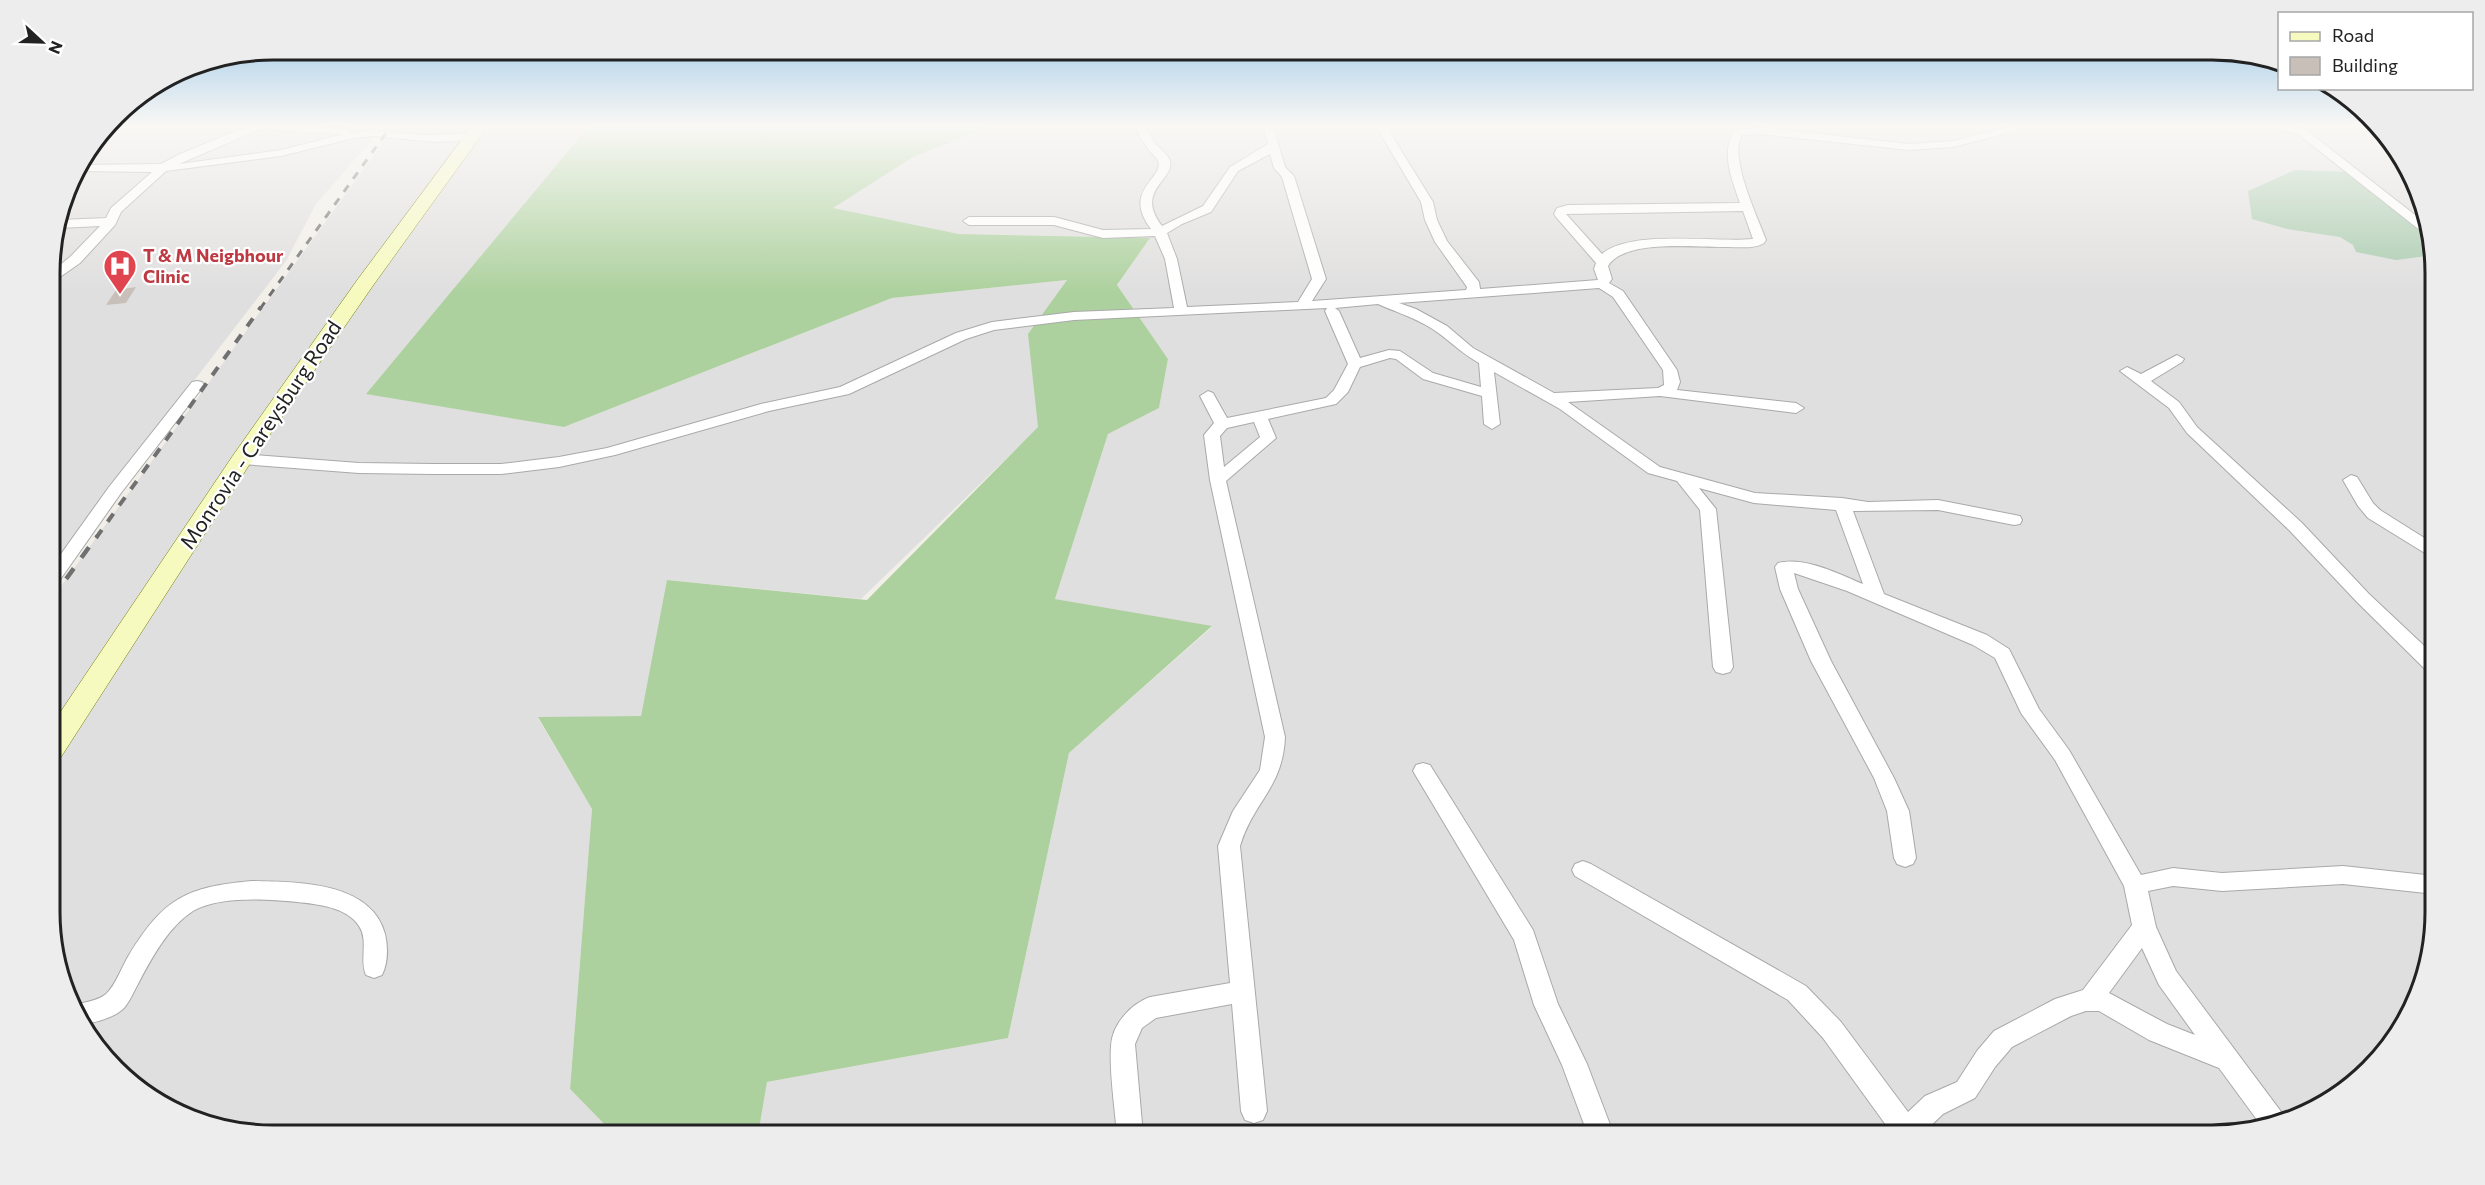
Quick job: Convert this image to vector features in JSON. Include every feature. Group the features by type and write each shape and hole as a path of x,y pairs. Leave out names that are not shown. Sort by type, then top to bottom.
{"main road":[{"name":"Monrovia - Careysburg Road","path":"60,735 242,459 439,181"}],"street":[{"path":"60,272 75,261 111,222 115,211 148,181"},
{"path":"1154,181 1149,189 1145,206 1149,218 1160,232 1171,259 1181,311"},
{"path":"969,221 1054,221 1103,234 1160,232 1178,221 1207,209 1215,200 1225,181"},
{"path":"1290,181 1319,279 1302,306"},
{"path":"1414,181 1427,202 1431,220 1441,242 1472,282 1474,287 1471,293"},
{"path":"1602,284 1605,279 1600,268 1602,262 1611,252 1629,247 1670,243 1758,242 1760,240 1741,181"},
{"path":"2365,181 2419,224"},
{"path":"1602,262 1560,214 1562,211 1568,209 1748,207"},
{"path":"66,224 111,222"},
{"path":"242,459 359,468 433,469 501,469 559,462 609,452 766,407 844,391 961,336 992,326 1074,316 1302,306 1602,284 1618,294 1670,370 1673,382 1671,388 1660,392"},
{"path":"1375,299 1411,312 1434,324 1468,351 1587,421 1654,470 1754,498 1893,508 1938,505 2014,520"},
{"path":"1332,311 1355,364"},
{"path":"1254,1111 1229,846 1236,824 1271,772 1276,754 1275,736 1218,480 1212,435 1222,424 1331,402 1341,392 1347,375 1355,364 1389,354 1401,355 1428,376 1487,393"},
{"path":"2177,359 2134,376 2174,405 2192,430 2296,527 2363,598 2425,657"},
{"path":"1486,362 1487,393 1492,423"},
{"path":"60,567 115,490 196,385"},
{"path":"1550,398 1660,392 1796,408"},
{"path":"1208,396 1222,424"},
{"path":"1218,480 1268,438 1260,417"},
{"path":"1684,480 1707,510 1723,667"},
{"path":"2351,480 2366,506 2374,514 2425,545"},
{"path":"1842,503 1877,598"},
{"path":"1905,858 1898,811 1884,778 1821,661 1789,589 1784,567 1798,567 1815,573 1980,640 2002,654 2031,713 2062,755 2135,885 2144,927 2167,978 2271,1117"},
{"path":"1423,771 1525,937 1546,1005 1574,1064 1597,1125"},
{"path":"1583,870 1797,993 1832,1030 1899,1125"},
{"path":"2135,885 2173,877 2222,882 2349,875 2425,884"},
{"path":"87,1014 110,1006 117,999 154,938 168,920 197,897 212,893 287,892 324,896 350,905 367,918 374,934 376,949 374,968"},
{"path":"2091,999 2144,927"},
{"path":"1129,1125 1123,1044 1133,1022 1150,1008 1242,992"},
{"path":"1913,1125 1934,1105 1966,1090 2002,1039 2064,1007 2091,999 2102,1001 2158,1032 2229,1060"}],"shaded area":[{"path":"81,181 336,181 316,204 286,261 60,555 60,259 67,218"},
{"path":"355,181 543,181 367,393 564,427 892,298 1067,280 1029,334 1039,427 861,599 668,580 641,716 538,718 592,809 570,1089 605,1125 259,1125 218,1118 191,1109 143,1081 122,1063 96,1030 76,994 67,967 60,926 60,588"},
{"path":"874,181 2404,181 2418,218 2425,259 2425,926 2418,967 2403,1006 2381,1042 2363,1063 2342,1081 2294,1109 2267,1118 2226,1125 760,1125 767,1082 1008,1038 1069,753 1212,627 1055,599 1108,434 1159,408 1168,359 1117,285 1150,238 959,234 832,208"}],"green space":[{"path":"543,181 875,181 833,208 959,234 1150,238 1117,285 1168,359 1159,408 1108,434 1055,599 1212,626 1069,753 1008,1038 767,1082 760,1125 605,1125 570,1089 592,809 538,717 641,716 667,580 867,600 1038,427 1028,334 1067,280 892,298 564,427 366,394"},
{"path":"2270,181 2365,181 2421,229 2425,256 2396,260 2356,252 2353,245 2340,237 2287,229 2252,219 2248,191"}],"building":[{"name":"T & M Neigbhour Clinic","path":"136,287 126,303 106,305 116,290"}],"railway":[{"path":"260,309 351,181"},
{"path":"96,538 261,307"},
{"path":"60,587 97,536"}],"place":[{"name":"T & M Neigbhour Clinic","path":"120,295"}]}
